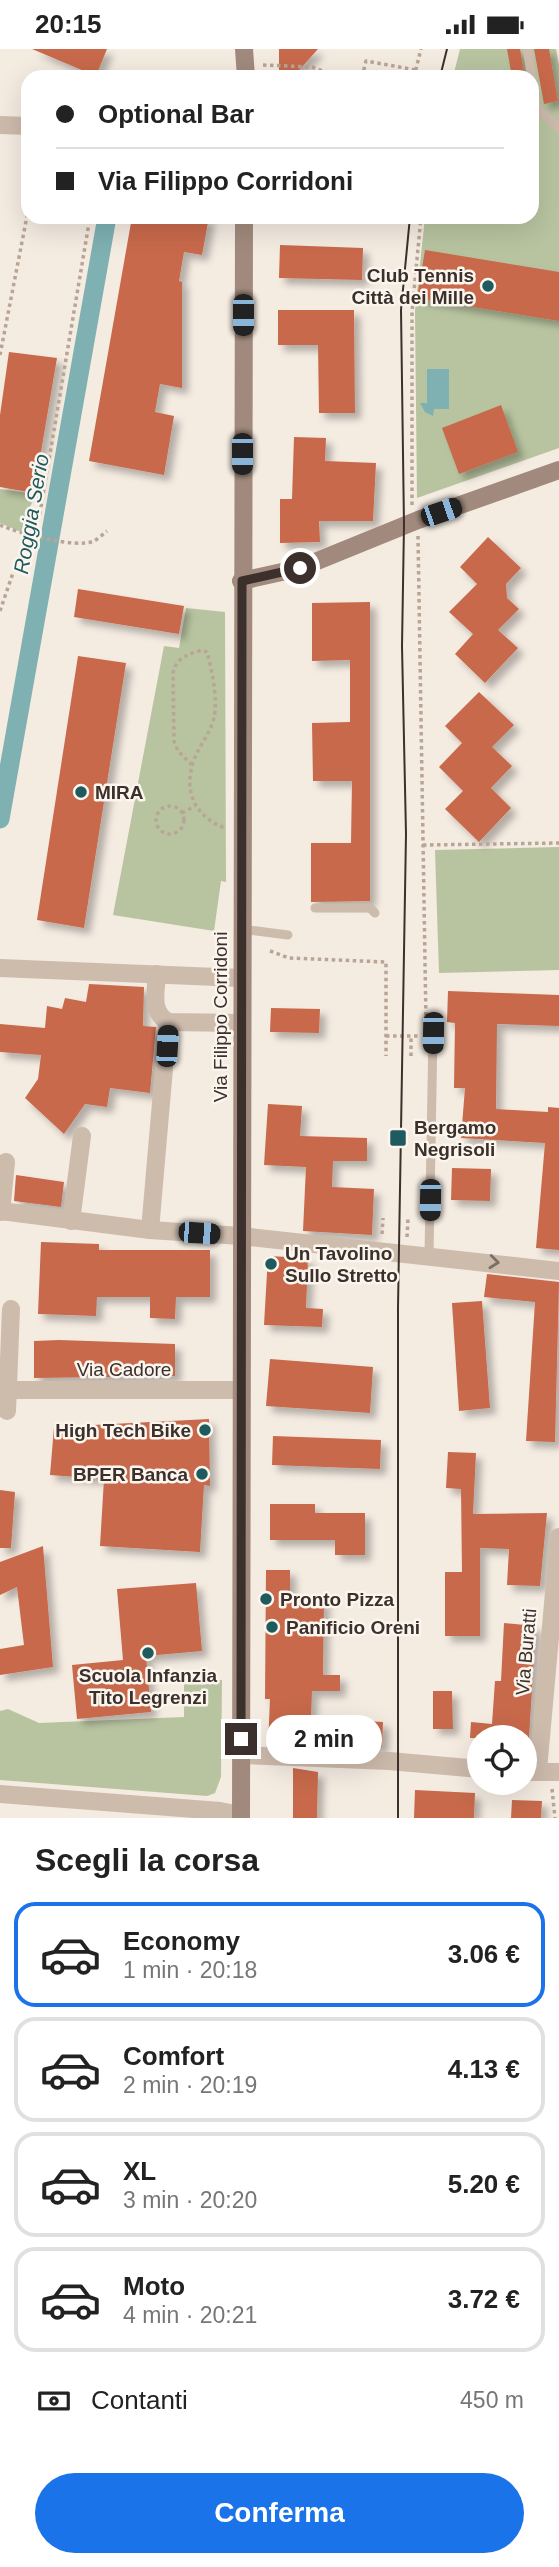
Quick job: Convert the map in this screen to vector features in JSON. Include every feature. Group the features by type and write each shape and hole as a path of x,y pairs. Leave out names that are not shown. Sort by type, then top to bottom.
{"street":[{"path":"244,49 247,70"},
{"path":"0,125 21,126"},
{"name":"Via Filippo Corridoni","path":"241,1817 244,224"},
{"path":"242,581 300,568 415,521 559,470"},
{"path":"0,968 241,978"},
{"path":"157,974 155,1007 159,1017 168,1022 241,1023"},
{"path":"150,1230 168,1022"},
{"path":"71,1221 82,1136"},
{"path":"6,1162 1,1212 150,1230 241,1236 429,1255 559,1271"},
{"path":"7,1411 11,1309"},
{"name":"Via Cadore","path":"8,1390 240,1390"},
{"name":"Via Buratti","path":"543,1771 559,1537"},
{"path":"241,1755 389,1761 467,1768"},
{"path":"0,1794 220,1811 241,1817"}],"lane":[{"path":"527,49 530,70"},
{"path":"539,111 559,128"},
{"path":"315,908 365,907 375,913"},
{"path":"241,929 288,935"},
{"path":"429,1255 433,1033"}],"path":[{"path":"364,70 366,61 416,70 421,49"},
{"path":"273,70 312,67 320,70"},
{"path":"0,355 25,224"},
{"path":"0,611 3,593 40,513 89,224"},
{"path":"386,1036 426,1033 411,324 414,259 420,224"},
{"path":"0,525 29,537 83,543 94,541 107,531"},
{"path":"192,765 178,751 174,741 173,673 175,663 181,657 202,650 207,652 211,668 214,717 192,765 195,806 203,817 225,828"},
{"path":"173,806 182,813 183,824 177,832 166,834 157,828 156,817 162,808 173,806"},
{"path":"182,813 195,806"},
{"path":"423,845 559,843"},
{"path":"270,951 289,958 386,962 386,1056"},
{"path":"411,1036 411,1056"},
{"path":"382,1234 383,1218"},
{"path":"407,1235 408,1218"},
{"path":"543,1771 555,1818"}],"green space":[{"name":"Club Tennis Città dei Mille","path":"460,49 556,49 559,65 559,448 417,498 415,311 424,224 539,224 539,70 455,70"},
{"path":"0,489 35,494 21,532 0,523"},
{"path":"186,608 225,612 226,882 221,881 214,931 113,915 164,646 179,648"},
{"path":"559,847 559,970 439,973 435,850"},
{"path":"184,1680 222,1680 221,1777 215,1793 207,1796 0,1780 0,1711 8,1709 39,1723 184,1717"}],"water":[{"path":"427,369 449,369 449,409 434,409 433,416 425,412 420,403 427,403"}],"building":[{"path":"32,49 107,49 98,70 82,70"},
{"path":"279,49 318,49 299,70 279,70"},
{"path":"507,49 520,49 524,70 511,70"},
{"path":"534,49 549,49 558,101 544,104"},
{"path":"131,224 208,224 202,255 184,252 179,281 182,282 182,388 160,384 155,412 174,416 164,475 89,461"},
{"path":"280,245 363,248 362,280 279,278"},
{"path":"425,250 559,272 559,321 417,298"},
{"path":"278,310 354,310 355,413 319,413 318,345 278,345"},
{"path":"9,352 57,358 34,493 0,487 0,415"},
{"path":"501,405 518,452 459,474 442,428"},
{"path":"294,437 326,438 325,461 376,463 373,521 319,521 320,542 280,543 280,499 292,499"},
{"path":"488,537 521,568 506,584 507,598 519,609 498,630 518,648 485,683 455,654 473,634 449,612 477,584 460,567"},
{"path":"78,589 184,606 179,634 74,617"},
{"path":"370,602 370,901 311,902 311,843 351,843 352,781 313,781 312,723 350,722 350,660 312,661 312,603"},
{"name":"MIRA","path":"78,656 126,663 84,928 37,920"},
{"path":"479,692 514,725 492,747 512,766 491,788 511,808 479,842 445,809 463,791 439,767 462,743 445,726"},
{"path":"89,984 144,987 143,1026 156,1027 150,1093 110,1088 107,1107 85,1104 64,1134 25,1098 38,1079 41,1055 0,1052 0,1024 45,1028 47,1006 62,1009 65,998 86,1002"},
{"path":"448,991 559,995 559,1026 497,1024 496,1109 548,1112 548,1107 559,1108 559,1250 536,1248 545,1143 461,1138 465,1088 454,1088 455,1023 447,1022"},
{"path":"271,1008 320,1009 319,1033 270,1032"},
{"path":"268,1104 302,1106 300,1136 367,1138 367,1161 333,1161 332,1187 374,1189 372,1235 303,1231 306,1167 264,1165"},
{"path":"452,1168 491,1169 490,1201 451,1200"},
{"path":"16,1175 64,1182 61,1207 14,1201"},
{"path":"41,1242 99,1244 99,1250 210,1250 210,1297 176,1297 175,1319 150,1318 150,1297 97,1297 96,1316 38,1314"},
{"path":"268,1256 308,1258 306,1308 323,1309 322,1327 264,1325"},
{"path":"487,1274 559,1282 555,1442 526,1441 535,1302 484,1297"},
{"path":"482,1301 490,1408 459,1411 452,1303"},
{"path":"34,1341 175,1344 175,1376 34,1378"},
{"path":"270,1359 373,1367 370,1413 266,1406"},
{"path":"209,1419 210,1486 204,1485 200,1552 100,1546 104,1479 50,1475 54,1427"},
{"path":"273,1436 381,1440 380,1469 272,1465"},
{"path":"448,1452 476,1453 473,1514 547,1513 540,1586 507,1585 509,1549 480,1548 480,1636 445,1636 445,1572 462,1572 461,1489 446,1488"},
{"path":"0,1490 15,1492 11,1548 0,1548"},
{"path":"270,1504 315,1504 315,1513 365,1513 365,1555 335,1555 335,1540 270,1540"},
{"name":"Scuola Infanzia Tito Legrenzi","path":"43,1546 53,1667 0,1675 0,1649 24,1645 17,1587 0,1595 0,1562"},
{"path":"266,1570 290,1570 290,1599 324,1599 323,1675 340,1675 340,1691 312,1691 311,1718 383,1722 382,1747 268,1745 270,1699 265,1699"},
{"name":"Scuola Infanzia Tito Legrenzi","path":"196,1583 202,1651 146,1656 151,1712 77,1719 72,1665 123,1660 117,1589"},
{"path":"504,1623 536,1626 530,1725 471,1725 471,1722 492,1724 495,1681 501,1681"},
{"path":"433,1691 452,1691 453,1729 433,1729"},
{"path":"293,1768 318,1772 317,1818 293,1818"},
{"path":"415,1790 475,1795 474,1818 414,1818"},
{"path":"512,1800 542,1801 541,1818 511,1818"}],"waterway":[{"name":"Roggia Serio","path":"0,819 106,224"}],"tram line":[{"path":"442,70 447,49"},
{"path":"398,1818 398,1307 406,834 402,646 404,525 401,310 409,224"}],"place":[{"name":"Club Tennis Città dei Mille","path":"488,286"},
{"name":"MIRA","path":"81,792"},
{"name":"Bergamo Negrisoli","path":"398,1138"},
{"name":"Un Tavolino Sullo Stretto","path":"271,1264"},
{"name":"High Tech Bike","path":"205,1430"},
{"name":"BPER Banca","path":"202,1474"},
{"name":"Pronto Pizza","path":"266,1599"},
{"name":"Panificio Oreni","path":"272,1627"},
{"name":"Scuola Infanzia Tito Legrenzi","path":"148,1653"}],"route":[{"path":"241,1739 242,581 300,568"}]}
